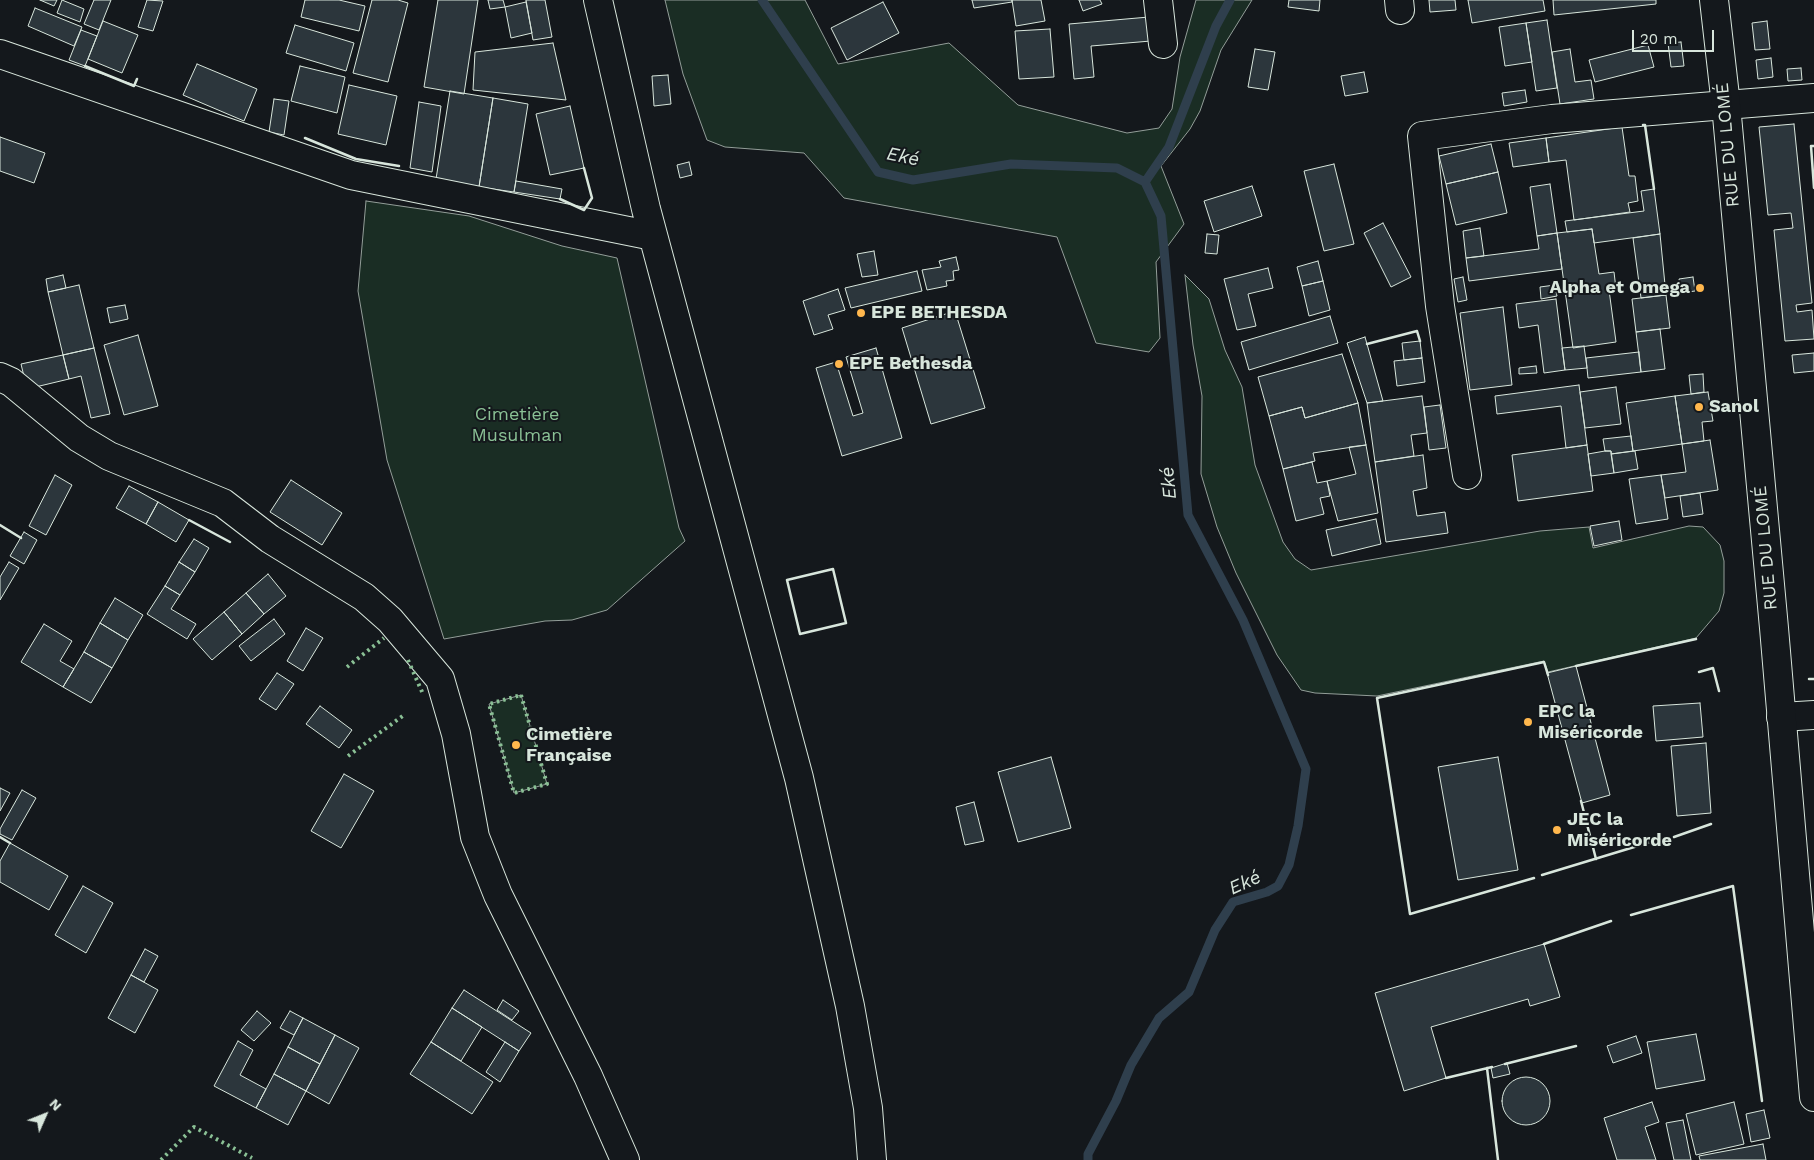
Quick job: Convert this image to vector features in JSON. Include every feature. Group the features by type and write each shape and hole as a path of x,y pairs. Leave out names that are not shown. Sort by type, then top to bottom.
{"street":[{"path":"598,0 653,236 799,778 850,1006 868,1108 872,1160"},
{"path":"1158,0 1163,44"},
{"name":"RUE DU LOMÉ","path":"1714,0 1726,105 1814,1097"},
{"path":"0,54 351,176 653,236"},
{"path":"1467,475 1440,306 1422,136 1552,119 1814,98"},
{"path":"0,377 12,382 78,438 109,456 223,503 270,539 364,597 390,620 440,679 456,734 475,837 498,895 588,1076 625,1160"},
{"path":"1781,718 1814,715"}],"green space":[{"path":"665,0 805,0 838,64 949,43 1018,105 1127,133 1159,128 1172,109 1180,57 1196,0 1252,0 1221,50 1200,111 1190,129 1161,166 1184,224 1156,262 1160,338 1149,352 1096,343 1057,237 844,198 804,153 725,147 707,140 683,74"},
{"name":"Cimetière Musulman","path":"366,201 469,216 562,246 617,258 679,528 685,541 607,610 572,620 545,621 444,639 387,460 358,291"},
{"path":"1185,275 1209,299 1225,350 1242,387 1255,465 1283,542 1295,559 1311,570 1540,531 1589,527 1593,548 1689,526 1703,527 1720,545 1724,561 1724,593 1719,611 1696,638 1548,672 1544,661 1377,696 1315,693 1301,690 1277,655 1236,573 1217,527 1201,474 1202,396 1193,345"},
{"path":"521,695 547,784 514,793 489,704"}],"building":[{"path":"40,0 57,0 54,6"},
{"path":"62,0 84,9 80,22 57,13"},
{"path":"94,0 111,0 99,30 84,24"},
{"path":"147,0 163,1 153,31 138,27"},
{"path":"305,0 339,0 365,6 359,31 301,17"},
{"path":"372,0 398,0 408,3 388,82 353,73"},
{"path":"438,0 478,0 464,94 424,87"},
{"path":"488,0 503,0 505,7 490,9"},
{"path":"526,0 545,0 552,37 533,40"},
{"path":"972,0 1012,0 1012,2 974,8"},
{"path":"1012,0 1041,0 1045,21 1016,26"},
{"path":"1079,0 1100,0 1102,4 1083,11"},
{"path":"1289,0 1320,0 1319,11 1288,7"},
{"path":"1429,0 1455,0 1456,10 1430,12"},
{"path":"1468,0 1543,0 1545,11 1472,23"},
{"path":"1553,0 1656,0 1656,4 1554,15"},
{"path":"526,2 532,33 511,38 505,7"},
{"path":"883,2 899,33 847,60 831,28"},
{"path":"35,8 82,27 74,46 28,26"},
{"path":"1149,17 1151,41 1091,46 1094,77 1074,79 1069,24"},
{"path":"1547,20 1557,88 1536,91 1526,23"},
{"path":"103,21 138,35 122,73 88,59"},
{"path":"1767,21 1770,49 1755,50 1752,23"},
{"path":"1526,23 1532,62 1505,66 1499,27"},
{"path":"295,25 354,43 346,71 286,53"},
{"path":"1050,29 1054,77 1019,79 1015,31"},
{"path":"81,30 97,36 85,66 69,60"},
{"path":"1681,42 1684,66 1671,67 1668,43"},
{"path":"553,43 566,100 473,90 475,52"},
{"path":"1648,45 1654,67 1595,82 1589,60"},
{"path":"1255,49 1275,52 1268,90 1248,87"},
{"path":"1570,49 1575,82 1591,80 1594,99 1560,104 1552,52"},
{"path":"1771,58 1773,77 1758,79 1756,60"},
{"path":"197,64 257,89 244,121 183,95"},
{"path":"300,66 345,77 337,113 291,101"},
{"path":"1801,68 1802,80 1788,81 1787,69"},
{"path":"1364,72 1368,92 1345,96 1341,76"},
{"path":"668,75 671,104 654,106 652,76"},
{"path":"349,85 397,96 386,145 338,134"},
{"path":"1525,90 1527,102 1504,106 1502,93"},
{"path":"450,91 493,98 479,187 436,179"},
{"path":"493,98 528,104 514,192 479,187"},
{"path":"274,99 289,101 284,135 269,132"},
{"path":"419,102 441,106 432,172 410,168"},
{"path":"570,106 584,168 550,175 536,114"},
{"path":"1794,124 1812,303 1796,305 1797,312 1812,310 1814,339 1785,341 1774,230 1793,228 1791,213 1768,215 1759,127"},
{"path":"1622,127 1629,176 1635,176 1638,201 1628,203 1630,212 1574,220 1566,160 1549,162 1546,138"},
{"path":"0,137 45,153 34,183 0,171"},
{"path":"1546,138 1549,162 1513,167 1509,143"},
{"path":"1491,144 1498,172 1446,184 1439,156"},
{"path":"689,162 692,175 680,178 677,165"},
{"path":"1334,164 1354,244 1324,251 1304,171"},
{"path":"1498,172 1507,213 1456,225 1446,184"},
{"path":"516,181 562,189 560,199 514,192"},
{"path":"1550,184 1557,233 1537,236 1530,187"},
{"path":"1252,186 1262,216 1214,232 1204,201"},
{"path":"1654,189 1660,234 1594,243 1592,229 1567,232 1565,221 1644,211 1641,191"},
{"path":"1383,223 1411,277 1391,287 1364,233"},
{"path":"1480,228 1484,256 1466,258 1463,231"},
{"path":"1592,229 1599,274 1614,272 1616,289 1609,290 1616,342 1573,348 1557,233"},
{"path":"1557,233 1562,269 1469,281 1466,258 1539,249 1537,236"},
{"path":"1207,234 1219,235 1217,254 1205,253"},
{"path":"1660,234 1666,295 1641,298 1633,238"},
{"path":"874,251 878,275 862,277 857,254"},
{"path":"956,257 959,270 953,271 954,280 946,281 947,286 927,290 922,270 941,267 939,261"},
{"path":"1318,261 1323,281 1302,286 1297,267"},
{"path":"1268,268 1273,288 1248,294 1256,326 1237,330 1224,279"},
{"path":"917,271 922,291 851,308 845,288"},
{"path":"63,275 66,288 48,292 46,279"},
{"path":"1463,277 1467,300 1458,302 1454,279"},
{"path":"1693,277 1695,291 1681,293 1679,279"},
{"path":"1323,281 1330,310 1309,316 1302,286"},
{"path":"79,285 94,348 63,355 48,292"},
{"path":"1555,285 1557,296 1541,299 1540,287"},
{"path":"838,289 845,310 828,315 833,329 814,335 803,301"},
{"path":"1666,295 1670,328 1636,332 1632,299"},
{"path":"1556,299 1565,370 1544,373 1538,325 1519,328 1516,304"},
{"path":"125,305 128,319 110,323 107,308"},
{"path":"1503,307 1512,385 1470,390 1460,313"},
{"path":"955,311 985,408 931,424 902,328"},
{"path":"1330,316 1338,343 1249,370 1241,342"},
{"path":"1660,329 1665,369 1641,372 1636,332"},
{"path":"138,335 158,406 124,415 104,345"},
{"path":"1365,337 1383,401 1367,403 1347,343"},
{"path":"1420,341 1422,358 1404,360 1402,343"},
{"path":"1584,346 1587,368 1565,370 1562,348"},
{"path":"94,348 110,414 91,418 81,376 69,379 63,355"},
{"path":"876,348 902,438 842,456 816,368 836,362 853,416 863,413 846,357"},
{"path":"1639,352 1641,372 1588,378 1586,358"},
{"path":"1814,353 1814,371 1794,373 1792,355"},
{"path":"1342,354 1358,403 1305,418 1302,407 1269,416 1258,377"},
{"path":"63,355 69,379 27,389 21,364"},
{"path":"1422,358 1425,382 1397,386 1394,361"},
{"path":"1536,366 1537,373 1519,374 1519,368"},
{"path":"1703,374 1704,392 1691,394 1689,375"},
{"path":"1579,385 1587,445 1566,448 1561,406 1497,414 1495,396"},
{"path":"1616,387 1621,424 1585,428 1580,392"},
{"path":"1708,392 1713,421 1702,422 1704,441 1682,444 1675,396"},
{"path":"1422,396 1427,433 1411,435 1414,456 1375,462 1367,403"},
{"path":"1675,396 1682,444 1633,451 1626,403"},
{"path":"1358,403 1366,445 1313,453 1315,461 1283,469 1269,416 1302,407 1305,418"},
{"path":"1440,405 1446,448 1429,450 1424,407"},
{"path":"1631,436 1633,451 1611,454 1611,451 1605,451 1603,439"},
{"path":"1710,440 1718,490 1665,498 1661,475 1686,472 1682,444"},
{"path":"1366,445 1378,513 1338,521 1327,481 1356,474 1349,447"},
{"path":"1587,445 1593,491 1518,501 1512,455"},
{"path":"1611,451 1614,473 1591,476 1588,454"},
{"path":"1635,451 1638,469 1614,473 1611,454"},
{"path":"1423,455 1427,488 1413,491 1417,516 1445,512 1448,533 1386,542 1375,462"},
{"path":"1312,462 1317,483 1327,481 1330,496 1320,498 1324,514 1296,521 1283,469"},
{"path":"55,475 72,485 46,535 29,526"},
{"path":"1661,475 1668,519 1636,524 1629,479"},
{"path":"291,480 342,513 322,545 270,512"},
{"path":"129,486 158,502 146,524 116,508"},
{"path":"1700,493 1703,514 1683,517 1680,496"},
{"path":"158,502 189,520 176,542 146,524"},
{"path":"1376,519 1381,544 1332,556 1326,530"},
{"path":"1619,521 1622,540 1594,546 1590,526"},
{"path":"24,532 37,540 24,564 10,556"},
{"path":"194,539 209,548 195,572 179,562"},
{"path":"9,562 19,568 0,600 0,577"},
{"path":"179,562 195,572 180,595 165,586"},
{"path":"268,574 286,596 264,614 246,593"},
{"path":"165,586 180,595 171,609 196,624 187,639 147,614"},
{"path":"246,593 264,614 242,634 224,612"},
{"path":"115,598 143,615 128,640 100,623"},
{"path":"224,612 242,634 212,660 193,639"},
{"path":"274,619 285,634 251,661 239,646"},
{"path":"100,623 128,640 112,668 84,652"},
{"path":"44,624 72,641 60,661 74,669 63,687 21,662"},
{"path":"306,628 323,638 303,671 287,661"},
{"path":"84,652 112,668 91,703 63,687"},
{"path":"1576,666 1610,795 1582,803 1547,673"},
{"path":"277,673 294,684 276,710 259,699"},
{"path":"1700,703 1703,737 1656,741 1653,706"},
{"path":"320,706 352,730 339,748 306,724"},
{"path":"1706,743 1711,813 1677,816 1671,746"},
{"path":"1051,757 1071,828 1018,842 998,772"},
{"path":"1498,757 1518,870 1458,880 1438,767"},
{"path":"344,774 374,791 341,848 311,831"},
{"path":"0,788 10,793 0,811"},
{"path":"22,790 36,798 12,840 0,834 0,829"},
{"path":"974,802 984,841 965,845 956,807"},
{"path":"10,843 68,876 49,910 0,882 0,861"},
{"path":"83,886 113,903 86,953 55,935"},
{"path":"1544,944 1560,997 1530,1006 1528,999 1431,1027 1446,1078 1404,1091 1375,993"},
{"path":"145,949 158,956 144,982 131,975"},
{"path":"131,975 158,990 135,1033 108,1018"},
{"path":"464,990 531,1033 519,1051 452,1008"},
{"path":"503,1000 519,1011 512,1020 497,1010"},
{"path":"452,1008 482,1027 461,1061 431,1042"},
{"path":"257,1011 271,1023 254,1041 241,1030"},
{"path":"290,1011 303,1018 294,1035 280,1028"},
{"path":"303,1018 335,1035 320,1064 288,1047"},
{"path":"1696,1034 1705,1080 1656,1089 1647,1042"},
{"path":"335,1035 359,1048 329,1104 306,1091"},
{"path":"1636,1036 1642,1053 1613,1063 1607,1046"},
{"path":"238,1041 253,1050 240,1075 266,1089 256,1108 214,1086"},
{"path":"431,1042 493,1082 472,1114 410,1074"},
{"path":"505,1042 519,1051 500,1082 486,1072"},
{"path":"288,1047 320,1064 306,1091 274,1074"},
{"path":"1507,1063 1510,1074 1493,1078 1491,1068"},
{"path":"274,1074 306,1091 288,1125 256,1108"},
{"path":"1526,1077 1535,1079 1543,1084 1548,1092 1550,1101 1548,1110 1543,1118 1535,1123 1526,1125 1517,1123 1509,1118 1504,1110 1502,1101 1504,1092 1509,1084 1517,1079"},
{"path":"1652,1102 1659,1122 1645,1127 1656,1160 1617,1160 1604,1118"},
{"path":"1734,1102 1744,1144 1696,1155 1686,1114"},
{"path":"1764,1110 1770,1138 1751,1142 1746,1114"},
{"path":"1683,1120 1691,1160 1674,1160 1666,1123"},
{"path":"1763,1144 1766,1160 1700,1160 1699,1156"}],"waterway":[{"name":"Eké","path":"762,0 878,172 913,180 1011,164 1117,168 1145,182 1161,216 1188,515 1243,620 1306,769 1298,826 1289,865 1278,886 1267,892 1233,902 1215,930 1189,992 1159,1018 1131,1065 1116,1101 1088,1154 1088,1160"},
{"path":"1145,182 1169,147 1216,26 1230,0"}],"hedge":[{"path":"347,667 384,638"},
{"path":"408,660 423,694"},
{"path":"521,695 547,784 514,793 489,704 521,695"},
{"path":"348,756 404,715"},
{"path":"161,1160 194,1127 252,1158"}],"wall":[{"path":"85,66 134,86 137,79"},
{"path":"1643,125 1645,125 1654,189"},
{"path":"305,138 356,159 399,166"},
{"path":"1814,146 1811,146 1814,188"},
{"path":"560,199 584,210 592,198 584,168"},
{"path":"1367,344 1417,331 1420,341"},
{"path":"189,520 230,542"},
{"path":"0,525 21,538"},
{"path":"833,569 846,623 800,634 787,580 833,569"},
{"path":"1576,666 1696,639"},
{"path":"1534,878 1410,914 1377,698 1544,662 1548,675"},
{"path":"1699,672 1713,668 1719,691"},
{"path":"1809,679 1814,679"},
{"path":"1581,801 1596,859"},
{"path":"1674,837 1711,824"},
{"path":"0,837 10,843"},
{"path":"1542,875 1654,841"},
{"path":"1631,915 1733,886 1762,1101"},
{"path":"1544,944 1611,921"},
{"path":"1505,1064 1576,1046"},
{"path":"1446,1078 1492,1067"},
{"path":"1487,1068 1498,1160"}],"place":[{"name":"Alpha et Omega","path":"1700,288"},
{"name":"EPE BETHESDA","path":"861,313"},
{"name":"EPE Bethesda","path":"839,364"},
{"name":"Sanol","path":"1699,407"},
{"name":"EPC la Miséricorde","path":"1528,722"},
{"name":"Cimetière Française","path":"516,745"},
{"name":"JEC la Miséricorde","path":"1557,830"}]}
